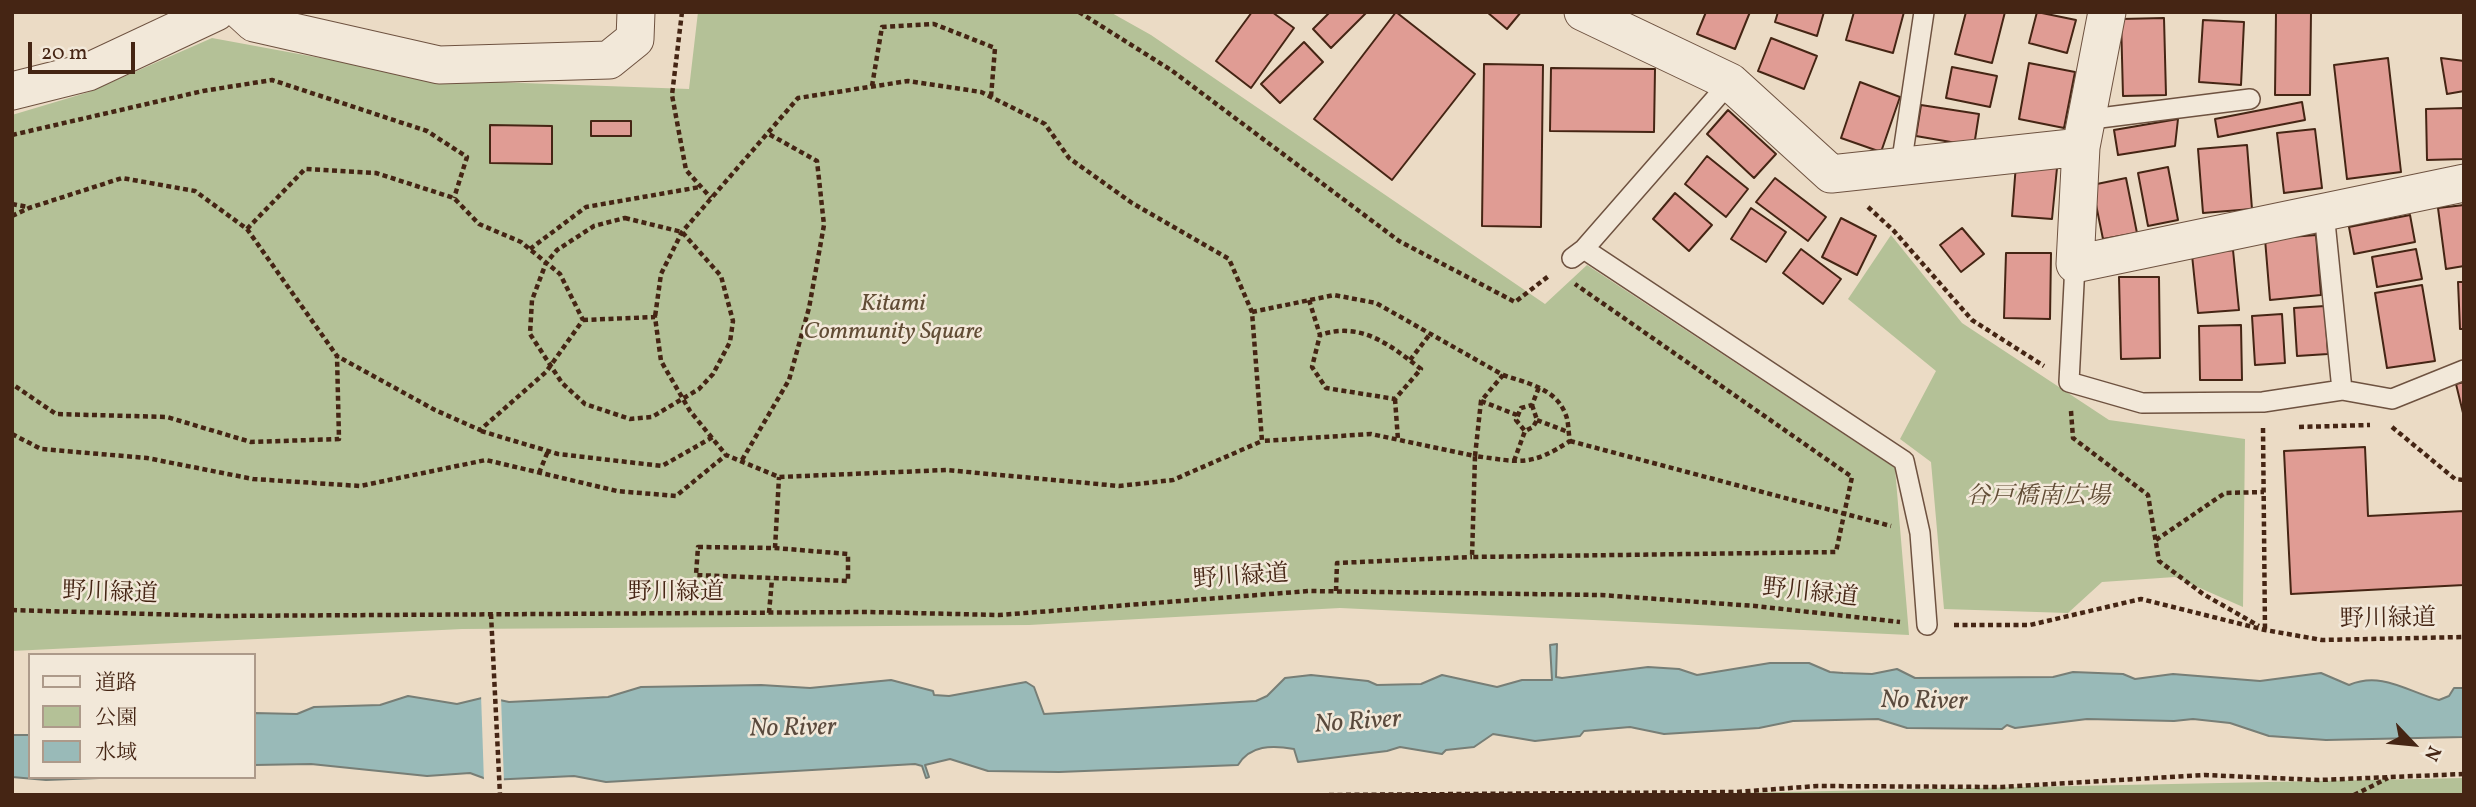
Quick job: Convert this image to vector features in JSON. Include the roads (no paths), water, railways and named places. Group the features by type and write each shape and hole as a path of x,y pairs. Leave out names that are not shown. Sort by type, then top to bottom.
{"street":[{"path":"12,91 88,72 216,12"},
{"path":"242,12 254,23 439,65 609,60 635,39 636,12"},
{"path":"1583,12 1730,82 1831,174 1901,166 2082,133"},
{"path":"2107,12 2082,133 2075,264 2464,183"}],"lane":[{"path":"1901,166 1924,12"},
{"path":"1730,82 1578,253 1904,461 1920,533 1927,625"},
{"path":"2082,133 2250,99"},
{"path":"2324,212 2342,390"},
{"path":"2075,264 2069,382 2142,403 2263,402 2342,390 2392,399 2464,370"}],"water":[{"name":"No River","path":"1557,644 1556,677 1562,678 1648,667 1679,669 1697,675 1770,663 1809,663 1830,672 1843,673 1872,674 1897,669 1915,678 2053,677 2073,672 2123,674 2135,679 2173,674 2260,681 2321,673 2349,685 2361,681 2384,681 2439,700 2449,696 2454,688 2464,688 2464,737 2326,740 2269,736 2230,723 2193,719 2087,719 2015,728 2007,725 2002,729 1907,728 1878,719 1793,721 1759,728 1664,734 1630,727 1584,731 1580,736 1535,741 1493,734 1474,747 1446,750 1442,754 1400,747 1298,762 1294,749 1270,747 1255,750 1238,765 1059,772 988,771 950,759 925,765 929,777 926,778 922,766 915,764 606,782 574,776 489,780 470,773 427,776 311,764 256,765 256,713 297,714 314,707 380,705 408,696 457,704 486,697 509,702 608,697 641,687 761,685 810,688 891,680 933,691 934,695 949,696 1026,682 1034,687 1044,714 1256,701 1267,696 1285,678 1311,675 1368,681 1377,685 1421,684 1442,675 1497,687 1522,680 1552,680 1550,645"},
{"path":"12,735 28,735 28,778 12,777"}],"park label":[{"name":"Kitami Community Square","path":"893,320"},
{"name":"谷戸橋南広場","path":"2038,499"}]}
